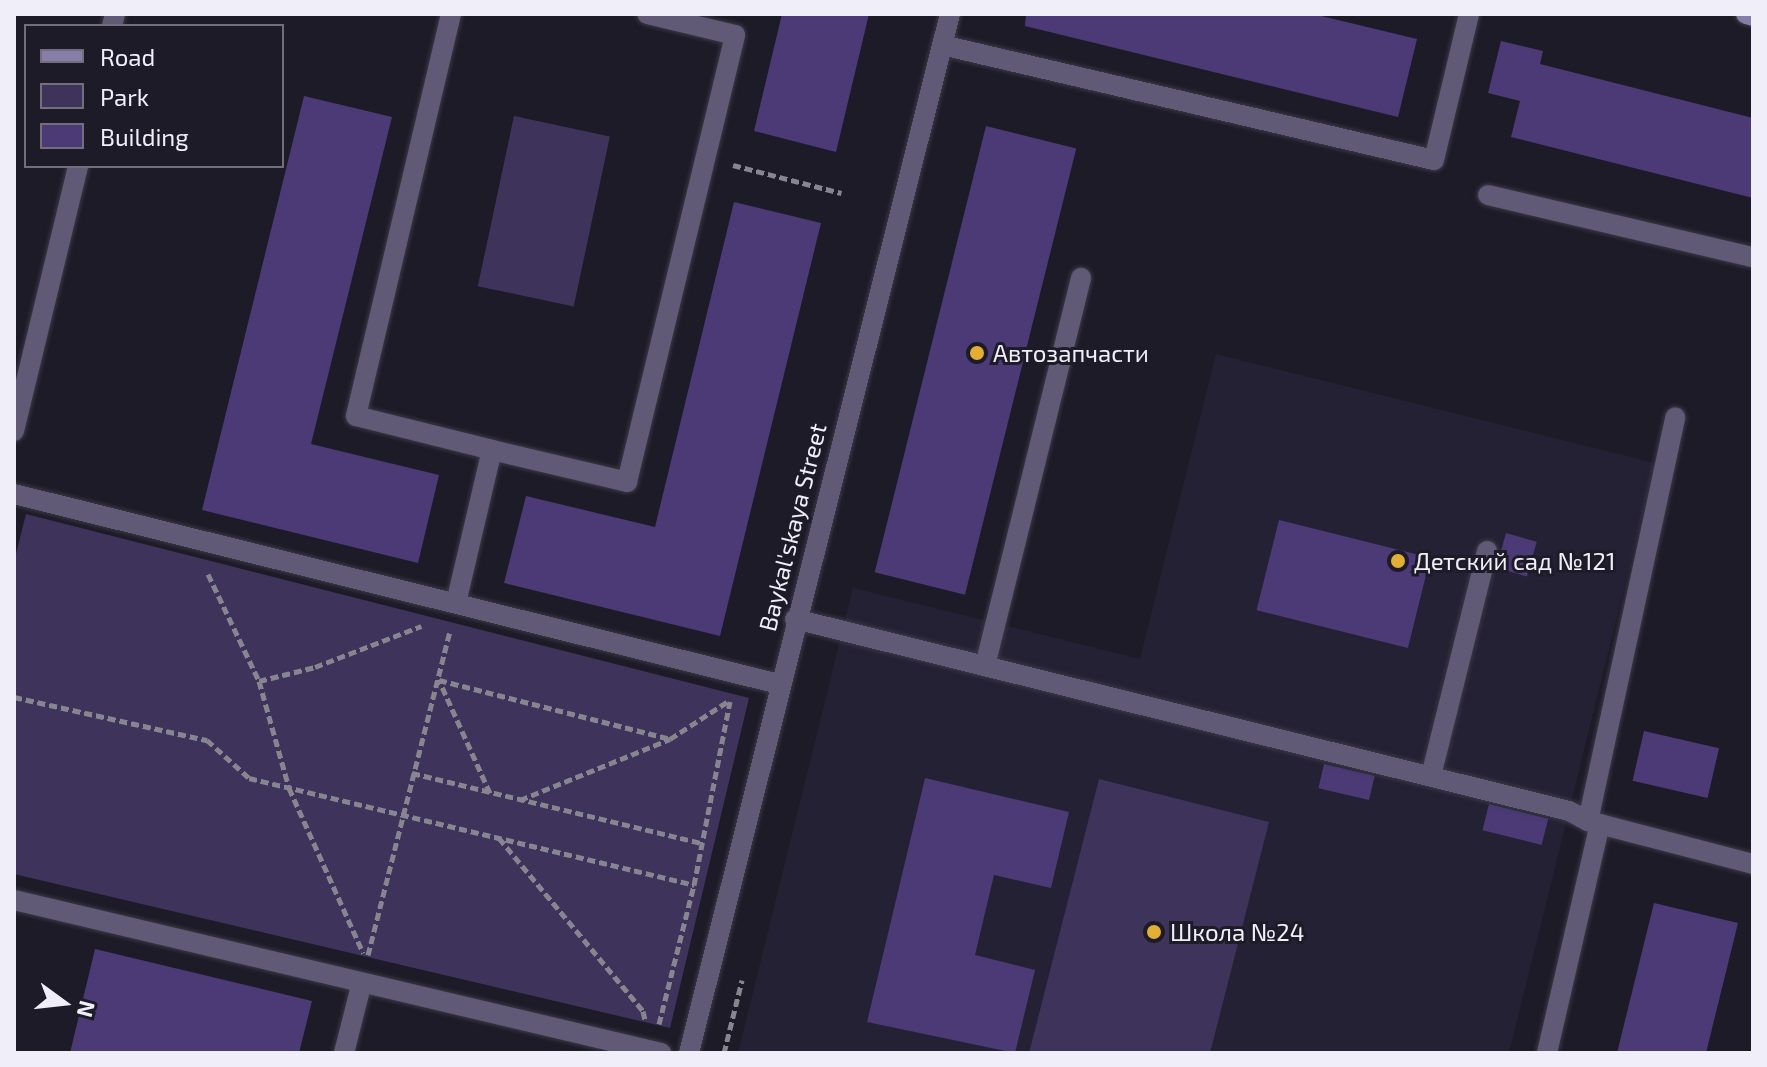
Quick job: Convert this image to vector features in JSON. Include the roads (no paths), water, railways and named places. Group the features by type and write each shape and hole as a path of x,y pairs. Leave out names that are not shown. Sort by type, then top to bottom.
{"main road":[{"path":"1746,14 1753,16"}],"street":[{"path":"451,14 356,416 627,482 735,35 647,14"},
{"name":"Baykal'skaya Street","path":"689,1053 795,619 950,14"},
{"path":"942,45 1434,160 1469,14"},
{"path":"14,431 78,168"},
{"path":"1488,195 1753,257"},
{"path":"985,666 1081,278"},
{"path":"1547,1053 1675,417"},
{"path":"455,608 492,450"},
{"path":"14,494 190,537 455,608 779,684"},
{"path":"1431,776 1487,551"},
{"path":"795,619 1569,811 1594,822 1753,864"},
{"path":"14,900 361,986 657,1052"},
{"path":"344,1053 361,986"}],"place":[{"name":"Автозапчасти","path":"977,353"},
{"name":"Детский сад №121","path":"1398,561"},
{"name":"Школа №24","path":"1154,932"}]}
